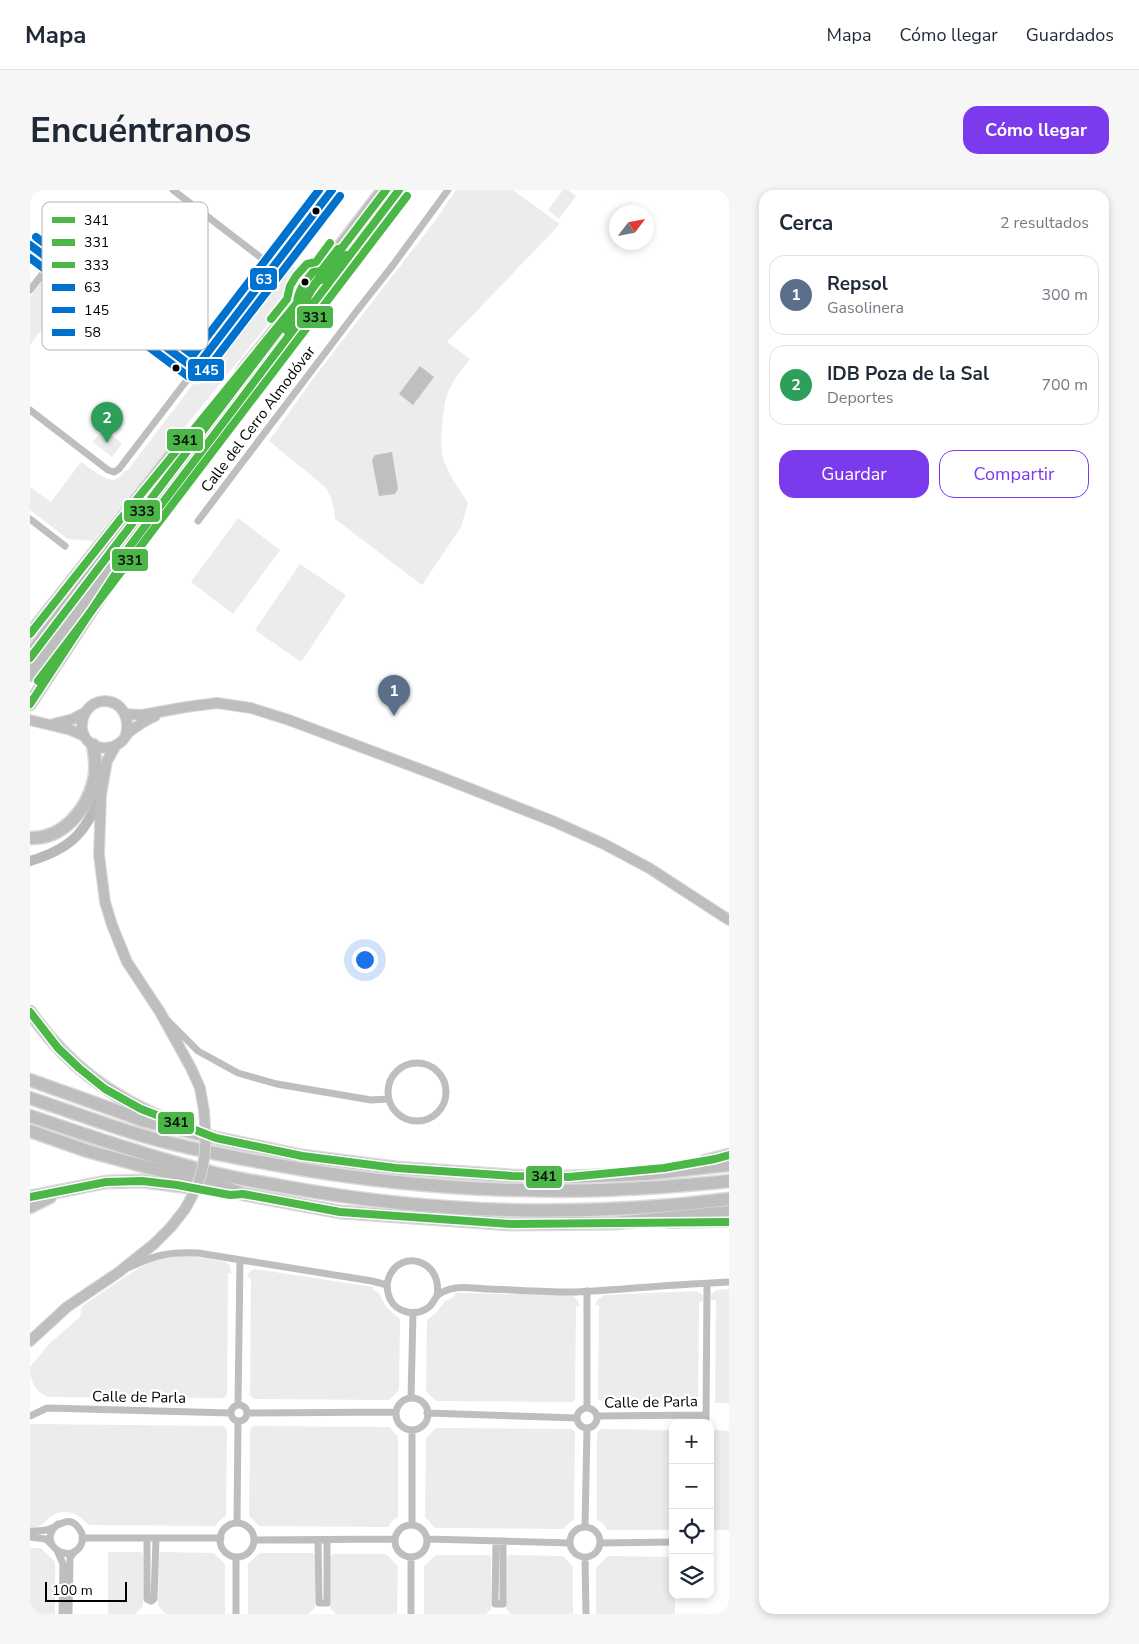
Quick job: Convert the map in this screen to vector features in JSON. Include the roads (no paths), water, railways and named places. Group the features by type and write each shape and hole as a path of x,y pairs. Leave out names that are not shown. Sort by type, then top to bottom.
{"highway":[{"path":"33,629 297,303 383,190"},
{"path":"30,675 127,550 399,190"},
{"path":"30,655 234,388 243,370"},
{"path":"30,704 122,564 127,550"},
{"path":"30,711 44,683"},
{"path":"30,838 50,836 63,829 87,801 94,779 96,760 88,740"},
{"path":"30,1012 58,1048 79,1068 105,1088 141,1109 216,1138"},
{"path":"30,1080 144,1121"},
{"path":"30,1096 302,1156 396,1168 512,1176 569,1177 729,1173"},
{"path":"30,1096 139,1134 223,1155 393,1183 511,1191 570,1191 615,1190 729,1181"},
{"path":"30,1116 131,1150 220,1174 314,1192 392,1203 512,1210 589,1210 729,1199"},
{"path":"30,1126 86,1151"},
{"path":"30,1131 86,1151 243,1194 340,1212 511,1224 615,1224 729,1212"},
{"path":"569,1177 664,1168 729,1155"},
{"path":"645,1174 729,1165"},
{"path":"30,1197 106,1182 142,1181 177,1185 230,1195 243,1194"},
{"path":"30,1207 48,1197 73,1188"}],"main road":[{"path":"104,701 121,708 125,714 128,727 122,741 107,748 99,748 71,730 40,722 73,719 93,705 104,701"},
{"path":"125,714 142,715 205,704 230,704 251,708 326,734 554,822 604,844 649,868 729,920"},
{"path":"126,734 148,719 163,712"},
{"path":"84,713 82,729 88,740"},
{"path":"30,1341 67,1306 119,1272 154,1244 171,1227 186,1209 198,1183 204,1161 206,1136 200,1088 160,1012 127,962 112,925 108,909 99,855 101,795 107,762 116,745"},
{"path":"30,861 58,850 72,841 84,829 93,815 101,795"},
{"path":"615,1224 729,1222"}],"street":[{"path":"173,190 189,202"},
{"path":"30,410 108,470 114,472 119,469 332,190"},
{"name":"Calle del Cerro Almodóvar","path":"198,521 448,190"},
{"path":"208,217 273,266"},
{"path":"30,245 42,254"},
{"path":"30,290 42,275"},
{"path":"170,350 195,369"},
{"path":"30,519 66,546"},
{"path":"160,1012 198,1051 238,1073 277,1084 371,1100 389,1099"},
{"path":"413,1063 423,1063 432,1067 439,1073 444,1082 446,1091 444,1101 435,1114 429,1118 413,1120 405,1118 392,1106 389,1099 388,1089 390,1080 404,1066 413,1063"},
{"path":"119,1272 149,1258 173,1252 198,1253 387,1285"},
{"path":"238,1405 240,1260"},
{"path":"408,1261 418,1261 426,1264 433,1270 437,1278 439,1287 437,1296 434,1303 421,1312 405,1312 397,1308 391,1301 387,1285 389,1276 400,1264 408,1261"},
{"path":"437,1296 456,1288 570,1292 729,1282"},
{"path":"706,1419 707,1284"},
{"path":"587,1291 587,1408"},
{"path":"411,1398 413,1313"},
{"path":"411,1398 424,1404 428,1413 425,1423 417,1430 402,1427 398,1423 396,1412 399,1404 411,1398"},
{"path":"238,1405 244,1406 247,1413 245,1418 238,1421 233,1419 231,1413 234,1407 238,1405"},
{"name":"Calle de Parla","path":"30,1416 47,1408 231,1413"},
{"path":"587,1408 592,1410 596,1416 593,1426 586,1428 580,1425 576,1418 580,1410 587,1408"},
{"path":"247,1413 396,1412"},
{"path":"428,1413 576,1418"},
{"name":"Calle de Parla","path":"596,1416 706,1419"},
{"path":"237,1523 238,1421"},
{"path":"585,1527 586,1428"},
{"path":"412,1430 412,1525"},
{"path":"30,1531 47,1530 58,1524 68,1522 80,1529 82,1542 70,1558 69,1614"},
{"path":"237,1523 248,1527 254,1540 250,1551 236,1557 226,1552 222,1546 221,1538 226,1528 237,1523"},
{"path":"58,1524 53,1529 51,1536 63,1564 62,1614"},
{"path":"412,1525 420,1527 426,1534 428,1544 424,1552 412,1558 401,1554 395,1544 395,1539 399,1530 412,1525"},
{"path":"585,1527 598,1534 600,1543 595,1554 590,1558 579,1556 574,1552 570,1543 576,1530 585,1527"},
{"path":"30,1537 46,1539 55,1548 65,1553 77,1550"},
{"path":"82,1538 221,1538"},
{"path":"147,1538 147,1599 151,1602 154,1598 156,1538"},
{"path":"254,1540 395,1539"},
{"path":"428,1539 570,1543"},
{"path":"318,1540 319,1603 327,1603 327,1540"},
{"path":"500,1541 503,1604 495,1604 500,1541"},
{"path":"600,1543 669,1542"},
{"path":"236,1557 236,1614"},
{"path":"411,1614 412,1558"},
{"path":"585,1558 586,1614"}],"place":[{"name":"IDB Poza de la Sal","path":"107,443"},
{"name":"Repsol","path":"394,716"}]}
